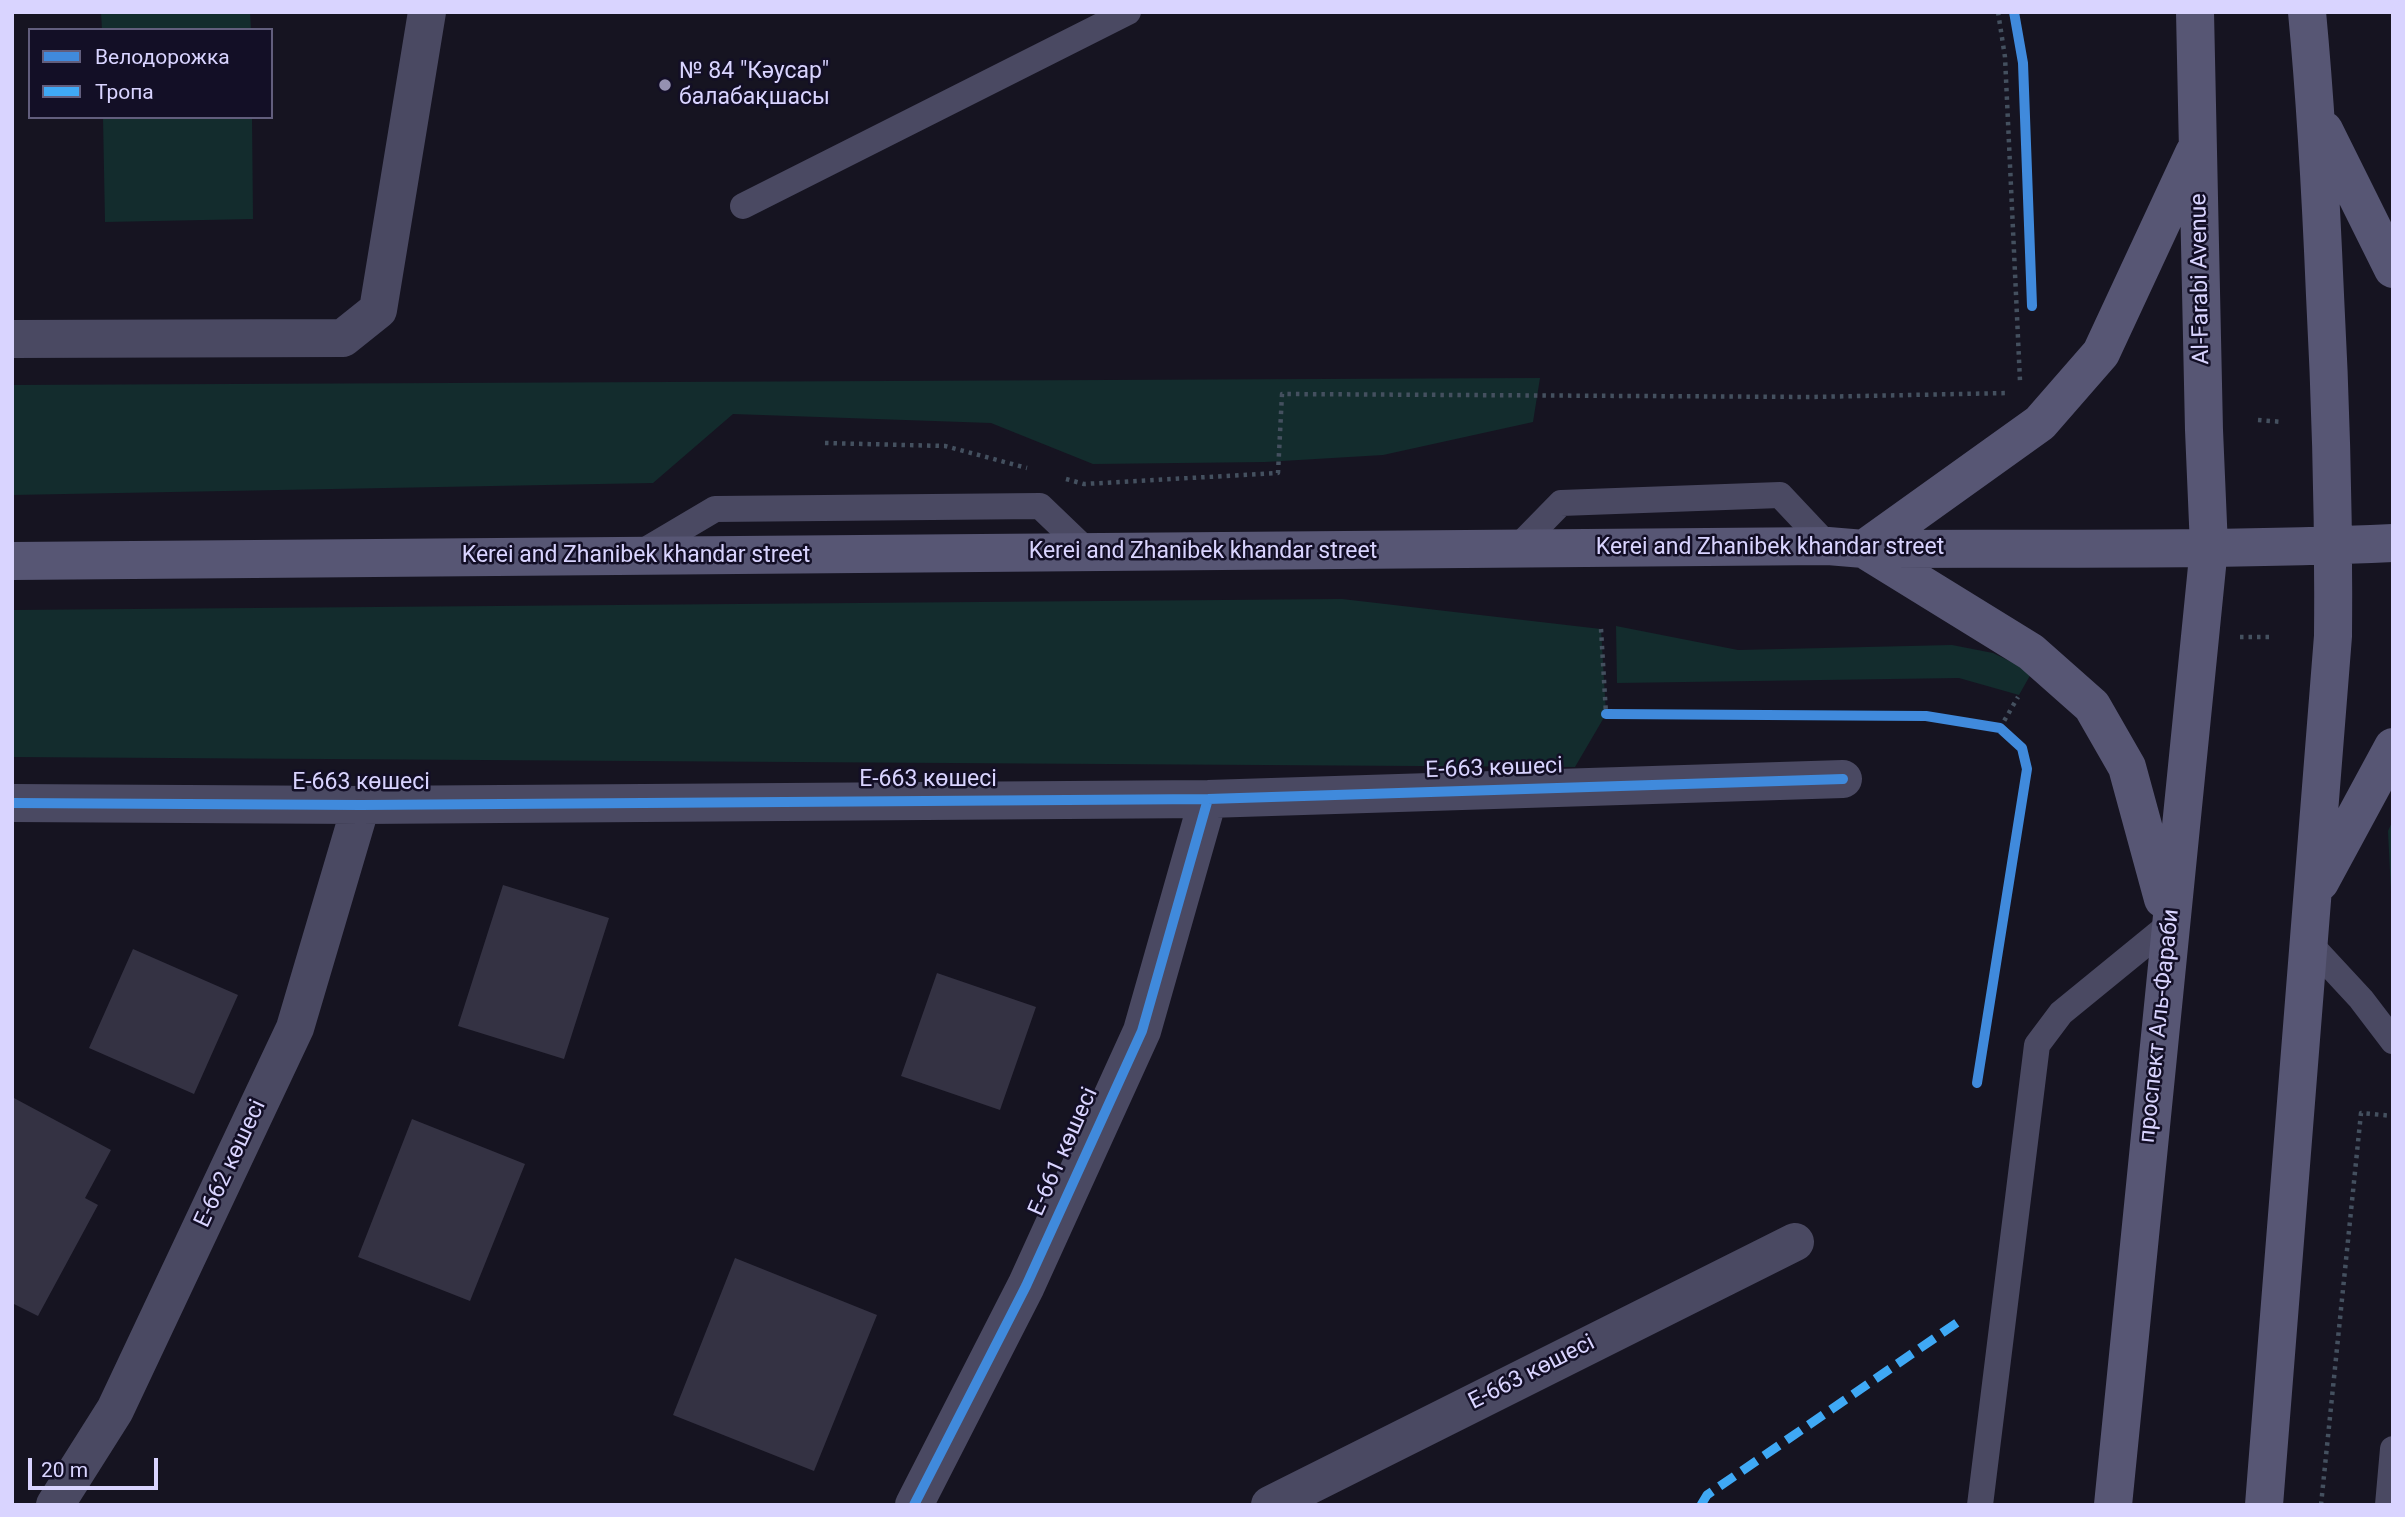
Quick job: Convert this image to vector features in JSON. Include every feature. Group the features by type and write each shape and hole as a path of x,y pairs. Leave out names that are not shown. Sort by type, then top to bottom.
{"main road":[{"name":"Al-Farabi Avenue","path":"2195,12 2208,547"},
{"path":"2264,1505 2333,636 2331,410 2318,117 2307,12"},
{"path":"2318,117 2393,269"},
{"path":"2170,924 2127,767 2092,706 2031,652 1846,547 2039,423 2101,353 2198,145"},
{"name":"Kerei and Zhanibek khandar street","path":"12,561 1516,549 2208,547 2393,543"},
{"name":"проспект Аль-Фараби","path":"2113,1505 2208,547"},
{"path":"2312,896 2393,747"}],"street":[{"path":"12,339 343,338 378,310 427,12"},
{"name":"Е-663 көшесі","path":"12,803 361,805 1208,799 1843,779"},
{"name":"Е-661 көшесі","path":"914,1505 1026,1286 1142,1031 1208,799"},
{"name":"Е-662 көшесі","path":"55,1505 115,1410 295,1028 361,805"},
{"name":"Е-663 көшесі","path":"1270,1505 1795,1242"}],"lane":[{"path":"743,206 1128,12"},
{"path":"1516,549 1561,503 1780,495 1846,547"},
{"path":"1980,1505 2037,1045 2061,1013 2170,924"},
{"path":"2310,944 2361,999 2393,1041"},
{"path":"2388,1505 2393,1448"}],"path":[{"path":"1059,477 1084,484 1278,473 1282,394 1811,397 2020,393 2005,57 1998,12"},
{"path":"2258,421 2283,422"},
{"path":"825,443 945,446 1033,470"},
{"path":"1601,629 1606,714 1620,715"},
{"path":"2235,637 2270,637"},
{"path":"1988,726 2004,731 2019,695"},
{"path":"2321,1505 2361,1113 2393,1116"}],"green space":[{"path":"101,12 250,12 251,28 102,28"},
{"path":"103,119 252,119 253,219 105,222"},
{"path":"1540,378 1533,422 1383,455 1265,462 1093,464 991,423 733,414 653,483 12,495 12,385"},
{"path":"1342,599 1601,629 1606,714 1575,767 12,757 12,610"},
{"path":"1616,626 1738,650 1952,645 1993,653 2032,672 2019,695 1959,678 1617,683"},
{"path":"2393,820 2393,934 2388,831"}],"building":[{"path":"503,885 609,918 564,1059 458,1026"},
{"path":"133,949 238,995 194,1094 89,1048"},
{"path":"937,973 1036,1007 1000,1110 901,1076"},
{"path":"12,1097 111,1150 85,1198 98,1205 38,1316 12,1303"},
{"path":"412,1119 525,1164 470,1301 358,1257"},
{"path":"735,1258 877,1315 814,1471 673,1415"}],"marked path":[{"path":"1701,1505 1707,1495 1958,1322"}],"cycle path":[{"path":"2014,12 2023,63 2032,306"},
{"path":"1606,714 1926,716 2000,728 2022,748 2027,769 1977,1083"},
{"path":"12,803 361,805 1208,799 1843,779"},
{"path":"914,1505 1026,1286 1142,1031 1208,799"}],"place":[{"name":"№ 84 \"Кәусар\" балабақшасы","path":"665,85"}]}
